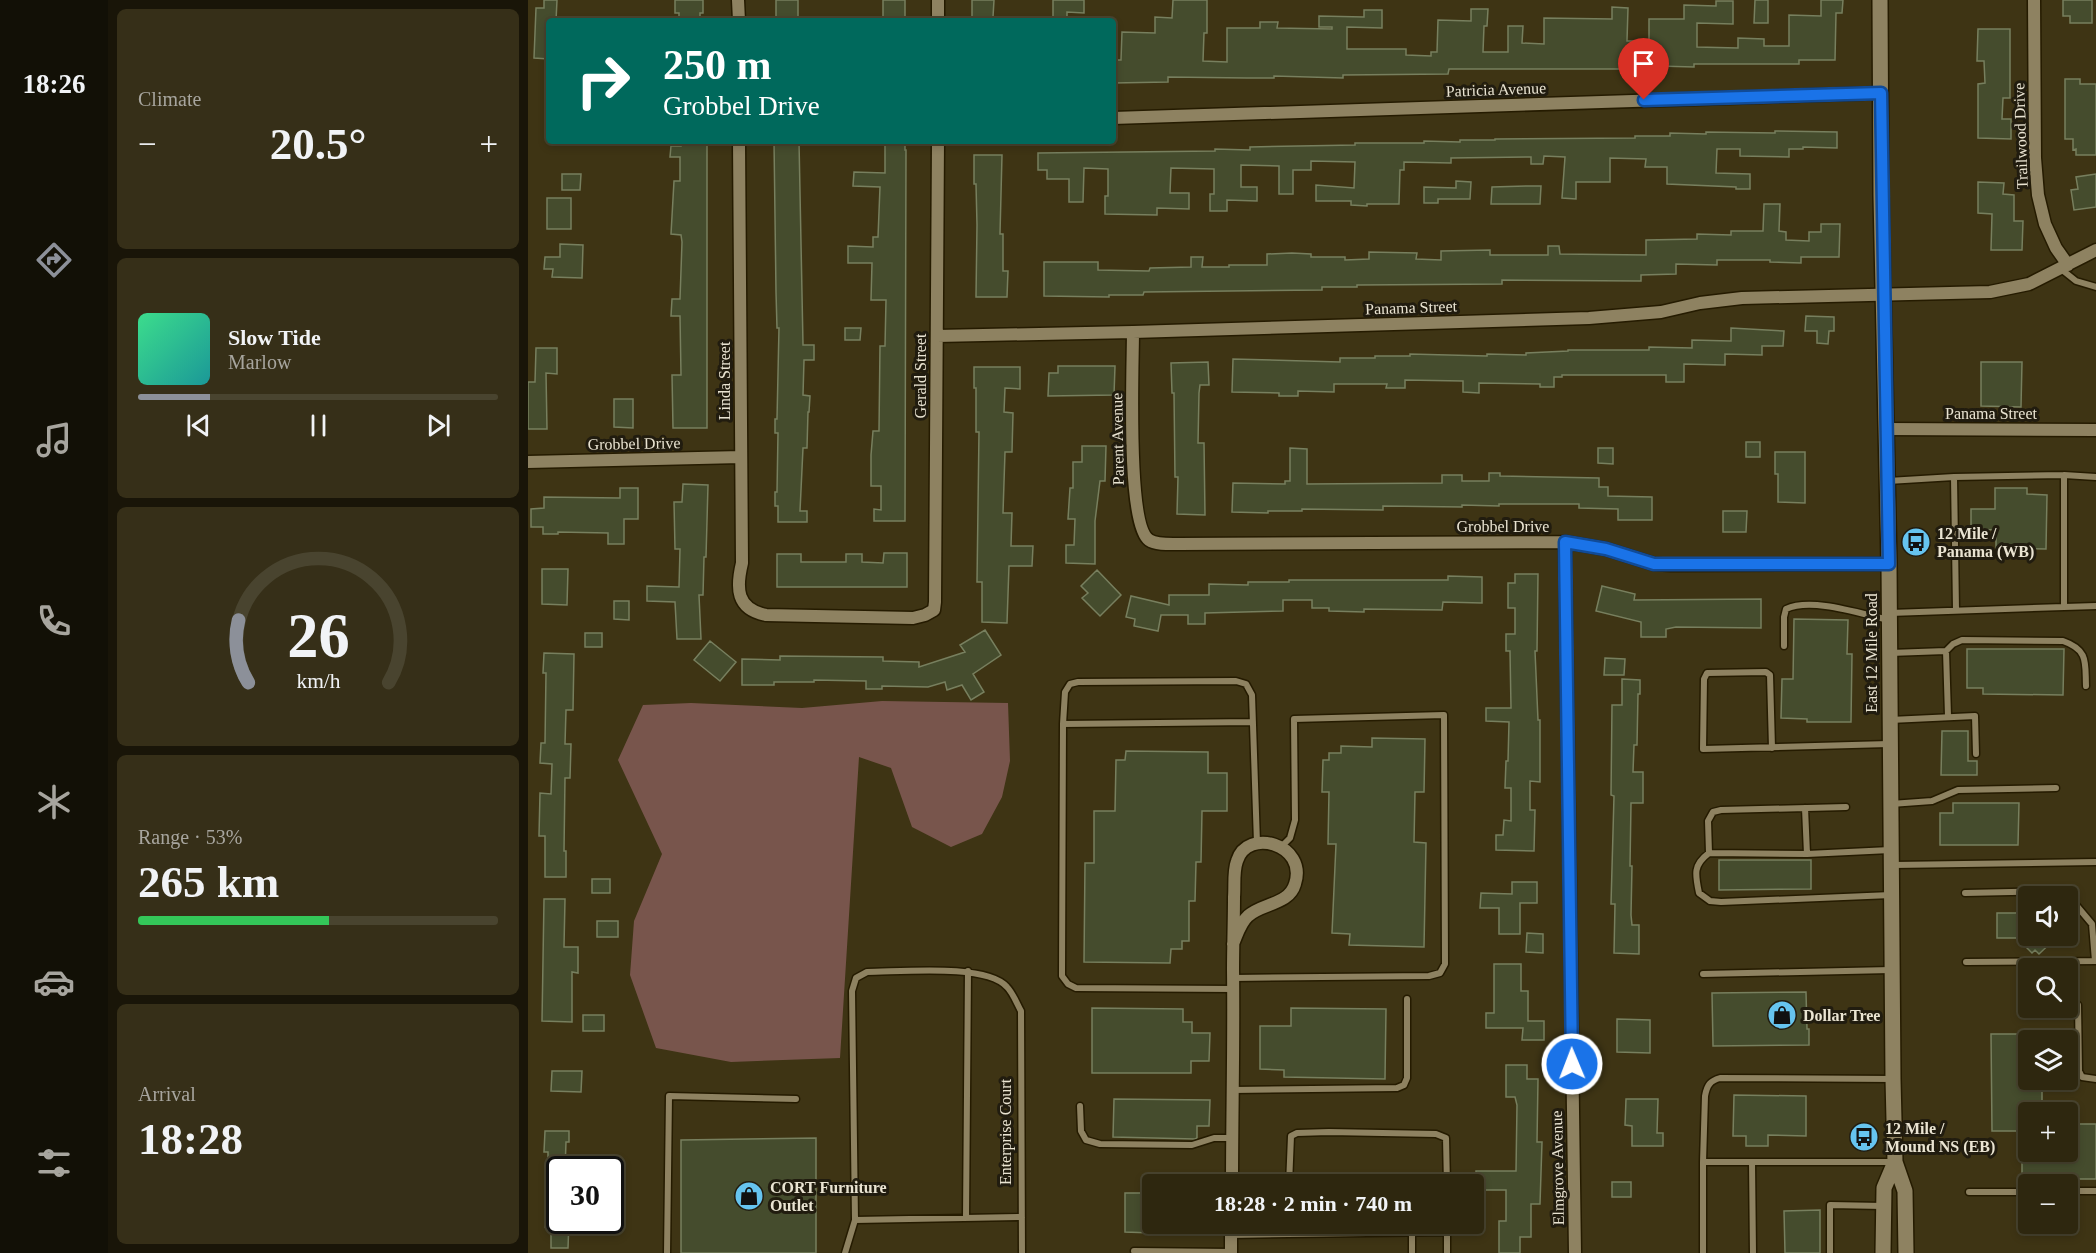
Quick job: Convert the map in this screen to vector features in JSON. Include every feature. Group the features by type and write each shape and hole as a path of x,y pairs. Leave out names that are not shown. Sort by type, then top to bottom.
{"main road":[{"name":"East 12 Mile Road","path":"1880,0 1889,564 1894,1162 1905,1191 1906,1253"},
{"name":"East 12 Mile Road","path":"1883,1253 1884,1188 1894,1162"}],"street":[{"path":"738,0 738,18"},
{"path":"938,0 938,18"},
{"name":"Trailwood Drive","path":"2034,0 2035,158 2038,195 2045,224 2064,267"},
{"name":"Patricia Avenue","path":"1116,118 1881,93"},
{"name":"Linda Street","path":"739,144 742,563 738,581 740,596 748,608 756,613"},
{"name":"Gerald Street","path":"756,613 779,616 913,618 934,610 938,144"},
{"name":"Panama Street","path":"937,336 1627,316 1661,312 1720,299 1990,292 2029,284 2096,250"},
{"name":"Parent Avenue","path":"1133,332 1134,484 1139,526 1150,541"},
{"name":"Panama Street","path":"1886,429 2096,430"},
{"name":"Grobbel Drive","path":"528,462 741,457"},
{"name":"Grobbel Drive","path":"1150,541 1180,544 1565,542 1606,549 1637,560 1662,565 1889,564"},
{"name":"Elmgrove Avenue","path":"1565,542 1575,1253"},
{"path":"1232,1174 1233,944 1237,861 1245,849 1257,844 1281,847 1289,852 1296,864 1297,875 1292,891 1281,901 1250,914 1239,929 1233,944"},
{"path":"1231,1234 1231,1252"}],"lane":[{"path":"2064,267 2076,281 2096,288"},
{"path":"1887,481 1954,477 2064,475 2096,477"},
{"path":"2064,475 2064,607"},
{"path":"1954,477 1956,610"},
{"path":"1784,646 1784,617 1786,609 1792,606 1821,606 1889,616 1956,610 2096,606"},
{"path":"1890,653 1946,651 1953,644 1962,640 2063,641 2077,646 2085,657 2086,686"},
{"path":"1946,651 1948,716"},
{"path":"1772,748 1770,675 1766,672 1707,674 1704,679 1703,749 1772,748 1890,744"},
{"path":"1257,844 1252,695 1246,684 1236,681 1090,681 1070,684 1065,692 1064,724 1062,976 1068,984 1076,988 1429,976 1440,973 1445,964 1444,715 1293,718 1295,820 1290,838 1281,847"},
{"path":"1890,720 1975,716 1976,754"},
{"path":"1064,724 1253,722"},
{"path":"1890,804 1932,801 1958,790 2056,788"},
{"path":"1709,853 1708,821 1713,812 1846,807"},
{"path":"1805,808 1807,854"},
{"path":"1891,895 1710,901 1699,893 1695,875 1700,860 1709,853 2096,862"},
{"path":"1965,893 2018,892"},
{"path":"1966,962 2096,961 2092,924 2078,907"},
{"path":"1703,975 1891,970"},
{"path":"845,1253 855,1220 852,991 856,978 867,972 968,971 966,1218"},
{"name":"Enterprise Court","path":"968,971 993,976 1007,987 1021,1011 1022,1253"},
{"path":"1232,1090 1397,1088 1404,1085 1407,1078 1407,999"},
{"path":"2078,1005 2079,1071 2082,1077 2096,1079"},
{"path":"1702,1253 1705,1096 1706,1088 1711,1081 1720,1078 1893,1079"},
{"path":"667,1253 669,1096 796,1099"},
{"path":"1080,1106 1081,1131 1086,1140 1100,1144 1192,1145 1214,1137 1232,1138"},
{"path":"1289,1174 1291,1136 1297,1133 1340,1132 1436,1134 1446,1138 1447,1174"},
{"path":"1703,1161 1894,1162"},
{"path":"1752,1162 1753,1253"},
{"path":"2078,1191 2096,1191"},
{"path":"1969,1192 2018,1192"},
{"path":"1830,1253 1830,1205 1884,1206"},
{"path":"855,1220 1022,1217"},
{"path":"1412,1234 1412,1253"},
{"path":"1447,1234 1447,1253"},
{"path":"1134,1251 1231,1252"}],"shaded area":[{"path":"882,701 1008,703 1010,761 1002,797 982,834 951,847 912,827 891,768 859,757 840,1058 731,1062 656,1048 630,975 634,921 662,854 618,760 643,705 691,703 802,708"}],"building":[{"path":"544,0 557,0 556,18 546,18 546,59 534,58 536,8 544,8"},
{"path":"675,0 703,0 703,13 700,13 700,18 679,18 679,13 675,13"},
{"path":"776,0 798,0 798,18 776,18"},
{"path":"883,0 905,0 905,18 883,18"},
{"path":"972,0 994,0 993,17 972,17"},
{"path":"1053,0 1084,0 1084,13 1067,12 1067,18 1053,18"},
{"path":"1173,0 1207,0 1207,33 1204,33 1203,61 1227,62 1227,28 1260,28 1260,22 1278,22 1277,28 1332,29 1332,27 1319,27 1319,16 1364,17 1364,10 1382,10 1382,28 1347,27 1347,49 1406,49 1406,55 1431,56 1431,52 1437,52 1438,20 1471,21 1471,9 1488,9 1487,26 1484,26 1483,52 1508,52 1508,26 1523,26 1522,43 1544,44 1544,18 1612,19 1612,7 1628,8 1627,41 1649,41 1649,19 1684,19 1684,5 1716,6 1716,1 1733,1 1733,24 1697,23 1697,47 1738,48 1738,38 1764,39 1764,46 1789,46 1789,15 1821,16 1821,0 1843,0 1842,13 1836,13 1835,60 1799,60 1799,64 1694,64 1694,67 1658,66 1658,68 1624,67 1624,69 1449,69 1448,74 1343,75 1343,78 1168,77 1168,82 1116,83 1116,60 1121,60 1122,32 1155,33 1155,17 1172,18"},
{"path":"1755,0 1768,0 1768,23 1754,23"},
{"path":"2063,0 2092,0 2092,23 2070,23 2070,16 2063,16"},
{"path":"1978,29 2010,29 2010,98 2003,98 2002,119 2011,119 2011,139 1978,138 1978,84 1985,83 1984,61 1977,61"},
{"path":"2065,79 2080,79 2080,84 2096,84 2096,155 2076,155 2076,149 2073,150 2073,139 2065,139"},
{"path":"1775,131 1837,132 1837,148 1789,149 1789,157 1740,156 1740,149 1717,149 1716,173 1750,174 1750,189 1667,184 1667,167 1645,167 1646,159 1610,158 1610,182 1576,182 1576,199 1562,198 1565,157 1544,156 1543,164 1531,164 1531,157 1451,158 1451,163 1404,162 1404,170 1400,170 1399,204 1367,204 1367,206 1351,205 1351,201 1316,201 1316,185 1354,188 1355,162 1311,161 1311,170 1293,170 1293,194 1279,194 1279,166 1241,165 1241,187 1257,187 1257,201 1227,200 1227,211 1210,211 1210,194 1214,194 1214,169 1171,168 1170,193 1189,193 1189,209 1157,208 1157,215 1105,214 1108,169 1084,168 1083,202 1069,202 1069,179 1047,179 1047,170 1038,170 1038,153 1250,150 1250,147 1355,145 1355,143 1635,138 1635,136 1670,136 1670,133 1775,133"},
{"path":"681,144 707,144 707,428 673,428 672,375 681,375 680,316 671,316 672,299 680,299 682,242 681,235 671,234 674,181 680,181 680,157 670,157 671,146 681,146"},
{"path":"774,144 799,144 803,345 814,345 814,360 804,360 803,395 810,396 807,448 803,448 800,511 807,511 807,522 778,522 778,506 775,506 778,433 775,433 775,419 777,419 779,328 777,328"},
{"path":"885,144 905,144 905,521 874,521 874,509 881,510 881,486 871,486 871,455 873,431 879,431 880,346 885,346 886,300 871,300 872,263 848,263 848,246 873,247 873,237 878,237 880,187 853,186 854,172 885,173"},
{"path":"974,155 1002,155 1000,234 1003,234 1003,271 1008,271 1007,297 976,297 977,225"},
{"path":"562,174 581,174 580,190 562,190"},
{"path":"2096,174 2096,207 2074,210 2071,190 2078,189 2076,177"},
{"path":"1456,181 1471,182 1470,199 1438,199 1438,203 1424,203 1424,187 1456,188"},
{"path":"1978,182 2004,183 2003,194 2014,195 2014,221 2023,221 2022,250 1991,250 1992,214 1978,213"},
{"path":"1541,186 1540,204 1491,204 1492,187"},
{"path":"547,198 571,198 571,229 547,229"},
{"path":"1764,204 1780,204 1779,231 1786,232 1786,240 1809,241 1809,232 1821,232 1821,224 1840,224 1839,257 1801,257 1801,263 1770,262 1770,260 1717,260 1717,265 1676,264 1676,274 1641,275 1641,281 1502,280 1502,284 1357,285 1357,287 1322,287 1322,290 1144,292 1143,295 1109,295 1109,297 1044,296 1044,262 1098,262 1098,270 1149,271 1150,268 1191,267 1191,257 1203,257 1202,267 1267,265 1267,254 1292,253 1311,254 1311,257 1345,257 1345,260 1369,259 1369,252 1417,253 1416,259 1441,260 1441,251 1490,250 1490,255 1548,255 1548,246 1559,246 1560,254 1646,255 1646,240 1697,239 1697,234 1731,235 1731,231 1763,231"},
{"path":"560,244 583,245 582,278 552,277 553,269 544,269 545,257 560,257"},
{"path":"1806,316 1834,317 1834,331 1829,331 1828,344 1817,343 1817,331 1805,331"},
{"path":"845,328 861,328 860,340 845,340"},
{"path":"1731,328 1784,331 1783,346 1762,346 1762,355 1725,354 1725,365 1684,364 1684,382 1666,382 1666,375 1562,375 1562,377 1554,377 1554,387 1540,387 1540,384 1479,383 1479,393 1463,392 1463,381 1405,380 1405,388 1386,388 1387,384 1334,384 1334,392 1298,391 1298,396 1279,396 1279,393 1232,392 1233,359 1340,362 1340,358 1410,356 1410,354 1487,356 1487,354 1526,355 1526,353 1568,350 1692,348 1692,340 1731,341"},
{"path":"536,348 557,348 557,374 546,373 547,429 528,429 528,382 535,382"},
{"path":"1208,362 1209,385 1200,385 1199,393 1198,443 1204,443 1205,515 1177,514 1178,477 1175,477 1174,393 1172,393 1171,363"},
{"path":"1981,362 2022,362 2021,407 1981,406"},
{"path":"1058,366 1115,366 1114,395 1048,396 1049,373 1058,373"},
{"path":"974,367 1020,367 1020,389 1005,388 1004,412 1013,413 1012,452 1005,452 1003,513 1012,513 1011,546 1033,546 1032,566 1009,566 1007,623 982,622 982,582 977,582 979,432 976,432"},
{"path":"614,399 633,399 633,428 614,427"},
{"path":"1746,442 1760,442 1760,457 1746,457"},
{"path":"1082,446 1106,446 1105,481 1100,481 1095,521 1095,564 1066,563 1066,545 1074,545 1075,519 1068,519 1070,488 1073,488 1073,462 1082,462"},
{"path":"1290,448 1307,449 1307,484 1442,483 1442,475 1462,475 1462,481 1489,481 1489,473 1500,473 1500,476 1599,478 1599,487 1608,487 1608,496 1652,497 1652,520 1618,520 1618,509 1579,508 1579,504 1499,504 1499,506 1462,505 1462,507 1383,506 1383,510 1302,509 1302,511 1268,511 1268,513 1232,512 1233,483 1285,484 1285,481 1290,481"},
{"path":"1598,448 1613,448 1613,464 1598,463"},
{"path":"1775,452 1805,452 1805,503 1778,502"},
{"path":"683,484 708,485 703,595 699,595 701,639 677,639 675,602 647,601 647,586 679,587 680,549 675,549 674,502 682,502"},
{"path":"620,488 638,488 638,519 624,519 624,544 608,544 608,533 543,534 543,527 531,527 531,509 544,508 544,497 620,498"},
{"path":"1995,488 2027,488 2027,494 2047,495 2046,549 1996,548 1996,530 1971,529 1971,509 1995,509"},
{"path":"1723,511 1747,511 1746,532 1723,532"},
{"path":"884,553 907,553 907,587 777,587 777,554 801,554 801,562 846,562 846,554 862,554 862,562 883,563"},
{"path":"542,569 568,569 567,605 542,604"},
{"path":"1097,570 1121,595 1100,616 1082,598 1088,593 1081,586"},
{"path":"1515,574 1538,574 1537,651 1535,651 1538,720 1540,720 1540,782 1530,781 1530,810 1535,810 1534,851 1496,850 1496,835 1503,835 1504,820 1511,821 1511,788 1505,788 1509,722 1486,721 1486,708 1511,708 1510,651 1506,651 1506,634 1515,634 1515,608 1508,608 1508,583 1515,583"},
{"path":"1448,576 1482,577 1482,603 1443,602 1442,610 1364,609 1364,612 1312,608 1312,600 1283,600 1283,611 1205,613 1205,624 1188,624 1188,615 1161,615 1158,631 1134,626 1135,619 1126,617 1131,596 1169,605 1169,595 1209,595 1209,584 1248,585 1248,582 1289,582 1289,580 1448,580"},
{"path":"1602,586 1635,594 1634,600 1761,599 1761,628 1676,627 1666,629 1666,637 1641,637 1641,622 1596,611"},
{"path":"614,601 629,601 629,620 614,619"},
{"path":"1794,619 1848,620 1847,654 1852,654 1851,722 1807,722 1807,719 1781,718 1782,679 1793,679"},
{"path":"985,630 1001,655 973,674 984,692 971,700 962,685 947,690 945,682 928,687 882,686 882,689 866,689 866,681 814,680 814,682 774,682 774,685 742,685 742,659 780,660 780,656 883,657 883,661 919,662 919,667 965,652 960,645"},
{"path":"585,633 602,633 602,647 585,647"},
{"path":"710,641 736,662 720,681 694,660"},
{"path":"1967,649 2064,649 2063,695 1983,694 1983,688 1967,688"},
{"path":"544,653 574,654 573,710 566,710 565,744 571,744 570,778 565,778 566,877 545,877 545,836 539,836 540,793 551,794 552,764 540,763 541,743 545,743"},
{"path":"1605,658 1625,659 1624,675 1604,675"},
{"path":"1622,679 1640,680 1637,745 1634,745 1633,772 1643,772 1643,803 1631,803 1630,866 1632,866 1632,925 1639,925 1639,954 1614,953 1615,904 1611,904 1614,796 1611,795 1612,705 1622,705"},
{"path":"1942,731 1968,731 1968,761 1977,761 1977,775 1941,775"},
{"path":"1372,738 1425,739 1424,792 1415,792 1414,842 1426,843 1424,947 1349,945 1350,934 1332,933 1336,844 1328,844 1329,792 1322,792 1323,760 1329,760 1329,753 1341,753 1341,746 1372,747"},
{"path":"1126,751 1208,752 1208,773 1227,773 1227,811 1202,811 1201,862 1196,862 1195,901 1189,901 1189,941 1182,941 1182,949 1171,949 1170,963 1084,962 1085,863 1094,863 1094,811 1115,811 1116,760 1125,760"},
{"path":"1953,803 2019,803 2018,845 1940,845 1940,813 1953,813"},
{"path":"1719,860 1811,860 1811,889 1719,890"},
{"path":"592,879 610,879 610,893 592,893"},
{"path":"1512,882 1537,882 1537,903 1520,903 1520,934 1499,934 1499,908 1480,908 1481,893 1512,894"},
{"path":"544,899 565,899 564,947 578,947 578,973 572,972 572,1022 542,1021"},
{"path":"2018,911 2018,939 1997,938 1997,913 2016,913"},
{"path":"597,921 618,921 618,937 597,937"},
{"path":"1527,933 1543,934 1543,953 1526,952"},
{"path":"2025,946 2047,946 2039,954 2035,950 2032,953"},
{"path":"1494,964 1521,964 1521,991 1528,991 1528,1021 1544,1021 1544,1040 1522,1040 1523,1028 1486,1028 1486,1013 1494,1013"},
{"path":"1806,992 1809,1045 1713,1046 1712,993"},
{"path":"1092,1008 1183,1009 1183,1022 1192,1022 1192,1033 1210,1033 1209,1061 1191,1061 1191,1073 1092,1073"},
{"path":"1291,1008 1386,1009 1385,1079 1284,1077 1284,1070 1260,1069 1260,1026 1291,1026"},
{"path":"583,1015 604,1015 604,1031 583,1031"},
{"path":"1617,1019 1650,1020 1650,1053 1617,1052"},
{"path":"1991,1034 2018,1034 2018,1090 2042,1090 2042,1102 2018,1102 2018,1131 1992,1131"},
{"path":"1506,1065 1527,1065 1527,1079 1538,1079 1537,1142 1542,1142 1540,1204 1531,1204 1531,1237 1520,1237 1520,1253 1499,1253 1499,1221 1506,1221 1506,1190 1484,1190 1484,1174 1476,1174 1476,1171 1516,1171 1517,1105 1515,1097 1506,1097"},
{"path":"552,1071 582,1071 581,1092 551,1091"},
{"path":"1734,1095 1806,1096 1806,1136 1768,1135 1768,1146 1746,1146 1746,1136 1733,1136"},
{"path":"1114,1099 1210,1100 1209,1126 1197,1126 1197,1138 1195,1139 1113,1137"},
{"path":"1626,1099 1658,1099 1657,1133 1663,1133 1663,1146 1632,1146 1632,1126 1625,1125"},
{"path":"2078,1124 2096,1124 2096,1179 2078,1179 2078,1174 2022,1174 2022,1162 2078,1162"},
{"path":"545,1131 569,1131 566,1156 548,1156 548,1152 544,1152"},
{"name":"CORT Furniture Outlet","path":"816,1138 816,1253 681,1253 681,1140"},
{"path":"1612,1182 1631,1182 1631,1197 1612,1197"},
{"path":"1125,1193 1142,1193 1142,1233 1125,1232"},
{"path":"545,1197 546,1197 546,1227"},
{"path":"1820,1210 1820,1253 1785,1253 1784,1211"},
{"path":"551,1234 569,1234 568,1248 551,1248"}],"place":[{"name":"12 Mile / Panama (WB)","path":"1916,542"},
{"name":"Dollar Tree","path":"1782,1015"},
{"name":"12 Mile / Mound NS (EB)","path":"1864,1137"},
{"name":"CORT Furniture Outlet","path":"749,1196"}],"route":[{"path":"1572,1064 1565,542 1606,549 1654,564 1889,564 1881,93 1644,100"}]}
